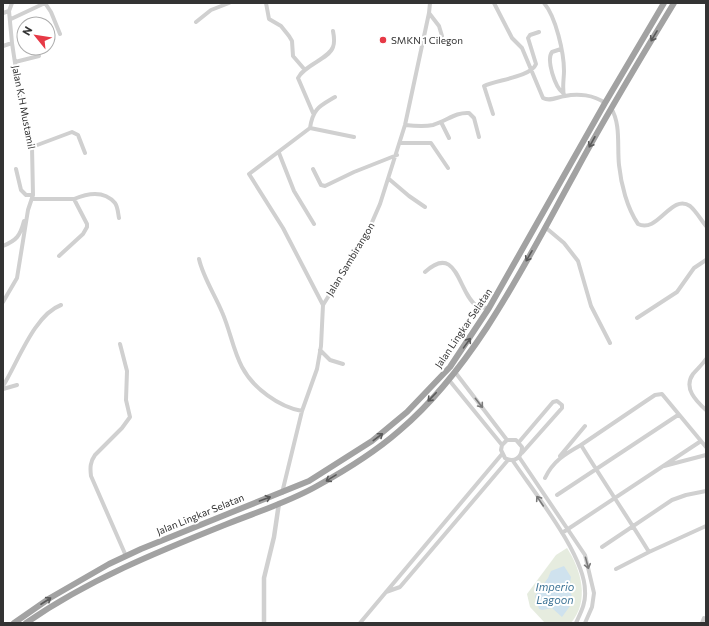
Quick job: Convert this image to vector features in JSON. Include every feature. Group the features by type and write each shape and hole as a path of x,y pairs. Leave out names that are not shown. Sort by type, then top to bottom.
{"highway":[{"name":"Jalan Lingkar Selatan","path":"14,623 50,598 126,556 281,493 309,480 342,461 372,441 408,412 450,367 498,295 605,103 664,3"},
{"name":"Jalan Lingkar Selatan","path":"26,623 64,598 99,578 143,558 318,486 367,455 400,431 449,380 504,299 611,108 674,3"},
{"path":"605,103 611,108"},
{"path":"498,295 504,299"},
{"path":"408,412 413,418"},
{"path":"227,514 230,523"}],"street":[{"path":"3,13 9,11 12,3"},
{"path":"11,19 45,3 52,12 60,34"},
{"path":"196,22 212,10 229,3"},
{"path":"266,3 268,16 272,21 281,26 289,36 292,41 293,56 305,70"},
{"name":"Jalan Sambirangon","path":"281,493 302,411 317,369 320,350 323,305 366,236 389,179 405,126 429,14 430,3"},
{"path":"494,3 510,33 522,48 543,98 548,100 564,94 588,96 605,103"},
{"path":"544,3 552,19 561,49 564,70 564,94"},
{"name":"Jalan K.H Mustamil","path":"3,302 17,278 29,206 33,197 32,147 20,96 9,11"},
{"path":"429,14 439,26 442,36"},
{"path":"323,305 283,228 249,174 279,153 310,128 313,113 298,80 299,76 305,70 331,51 334,42 334,31"},
{"path":"493,114 485,85 531,70 536,64 528,38 530,34 539,32"},
{"path":"3,46 12,43"},
{"path":"561,49 552,52 550,58 557,87 564,94"},
{"path":"15,62 39,56"},
{"path":"313,113 322,105 336,97"},
{"path":"611,108 616,116 619,167 625,195 638,224 641,226 651,224 675,205 682,203 692,207 706,226"},
{"path":"405,126 426,126 441,122 456,114 469,113 474,118 479,137"},
{"path":"441,122 449,138"},
{"path":"310,128 354,136"},
{"path":"32,147 72,132 78,135 85,153"},
{"path":"400,143 431,143 448,168"},
{"path":"279,153 294,191 314,224"},
{"path":"313,169 323,186 396,156"},
{"path":"16,169 21,190 26,195 33,197 74,199 90,193 109,199 117,206 119,218"},
{"path":"389,179 425,207"},
{"path":"59,256 83,234 87,226 74,199"},
{"path":"3,246 16,240 22,229 26,210 29,206"},
{"path":"545,227 564,243 578,261 591,306 610,343"},
{"path":"199,259 228,324 242,367 260,388 277,402 291,409 302,411"},
{"path":"637,318 671,296 684,283 694,268 706,260"},
{"path":"425,272 431,266 445,263 448,264 454,268 473,301 478,306 489,308"},
{"path":"3,387 39,322 48,312 61,305"},
{"path":"120,344 127,371 126,400 130,417 122,428 95,455 92,460 90,471 126,556"},
{"path":"320,350 330,360 343,364"},
{"path":"706,359 693,374 689,386 694,398 706,410"},
{"path":"455,372 507,440"},
{"path":"360,623 502,454 502,445 449,380"},
{"path":"3,387 18,385"},
{"path":"461,394 467,389"},
{"path":"558,458 581,445 659,394 664,396 678,415 706,447"},
{"path":"385,593 400,587 511,460 521,455 562,408 562,405 557,401 553,402 519,442"},
{"path":"557,495 678,415"},
{"path":"544,478 549,468 585,426"},
{"path":"502,445 507,440 516,440 519,442 522,447 521,455 585,555 594,593 592,607 585,623"},
{"path":"562,533 701,441"},
{"path":"581,445 649,552"},
{"path":"502,454 511,460 562,533 576,557 584,578 585,591 584,605 576,623"},
{"path":"660,467 706,455"},
{"path":"602,547 634,527 672,500 686,495 706,491"},
{"path":"264,623 264,578 274,537 279,503"},
{"path":"616,569 706,526"},
{"path":"584,605 592,607"}],"shaded area":[{"path":"567,548 579,575 582,595 580,605 577,614 571,623 545,623 530,607 527,594 556,555"}],"water":[{"name":"Imperio Lagoon","path":"564,566 571,577 569,589 572,596 570,606 562,617 552,608 542,610 539,609 535,596 548,578 551,571"}],"place":[{"name":"SMKN 1 Cilegon","path":"383,40"}]}
